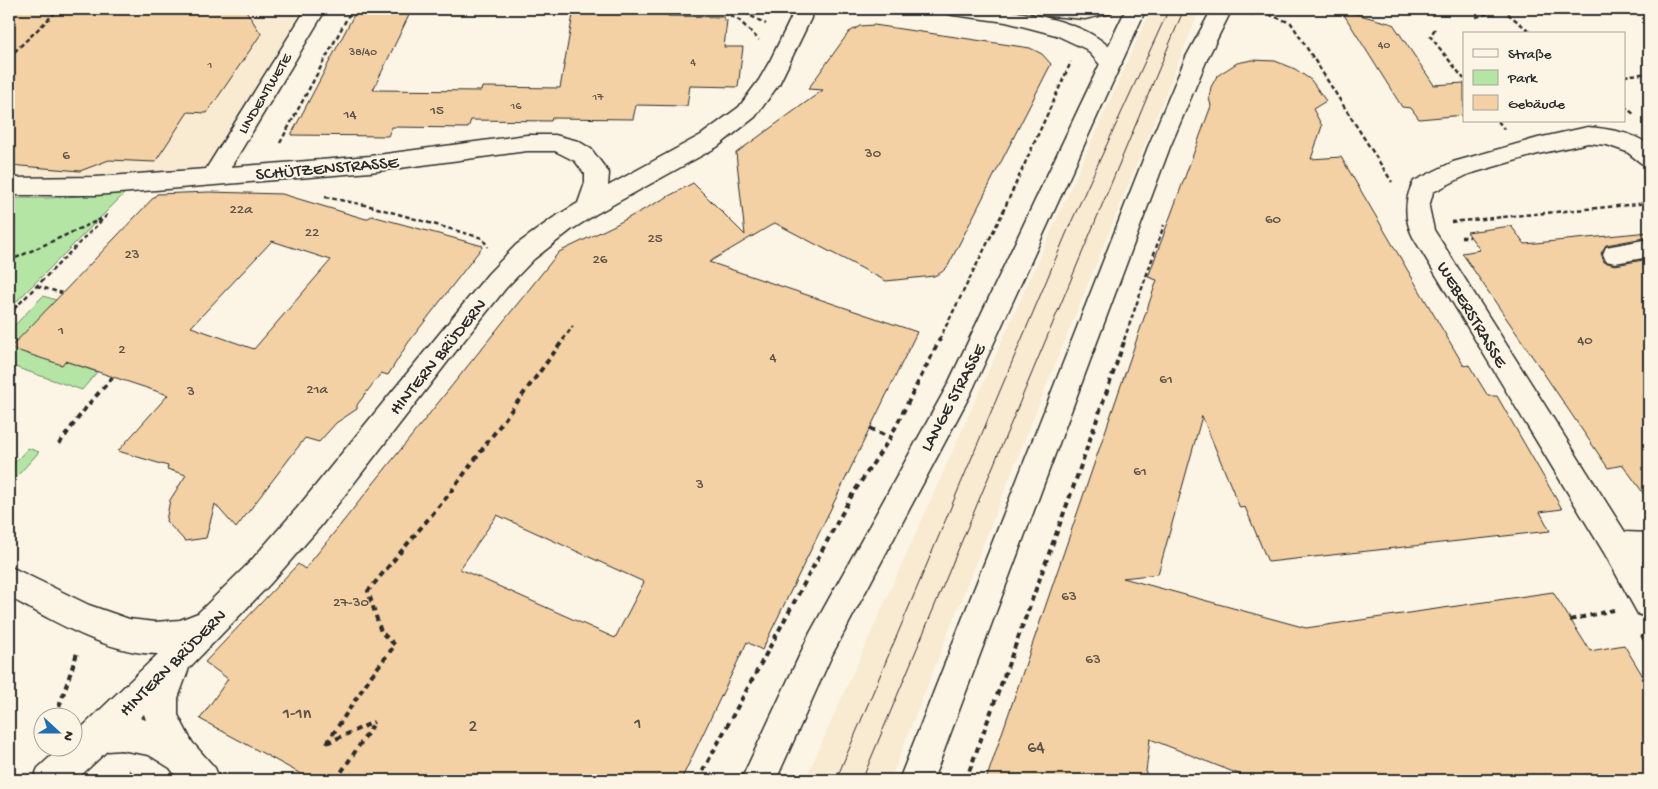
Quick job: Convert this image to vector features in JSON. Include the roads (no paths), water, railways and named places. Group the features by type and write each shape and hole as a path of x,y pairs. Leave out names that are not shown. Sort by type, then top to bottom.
{"street":[{"name":"LINDENTWETE","path":"213,177 316,9"},
{"path":"954,9 1028,20 1080,38 1092,44 1103,53 1111,64"},
{"path":"1040,9 1086,13 1104,9"},
{"name":"LANGE STRASSE","path":"758,780 821,644 957,393 1136,9"},
{"path":"916,780 1159,147 1197,57 1222,9"},
{"name":"HINTERN BRÜDERN","path":"50,780 99,736 259,574 309,517 497,281 525,252 562,224 588,208 710,141 747,112 768,84 807,12"},
{"name":"WEBERSTRASSE","path":"1649,157 1635,146 1609,137 1588,136 1574,138 1538,146 1461,168 1422,187 1417,207 1422,231 1617,546 1649,602"},
{"name":"SCHÜTZENSTRASSE","path":"9,187 96,186 213,177 370,164 527,143 555,143 570,147 583,155 596,173 597,183 588,208"},
{"path":"1615,254 1649,248"},
{"path":"1617,546 1649,547"},
{"path":"9,581 88,620 135,636 157,639 181,637 209,624"},
{"path":"195,772 165,729 160,716 160,700 166,680 173,669 209,624"},
{"name":"HINTERN BRÜDERN","path":"99,736 113,732 125,732 147,737 168,746 195,772"}],"tram line":[{"path":"836,780 1069,227 1169,9"},
{"path":"862,780 1184,9"}]}
